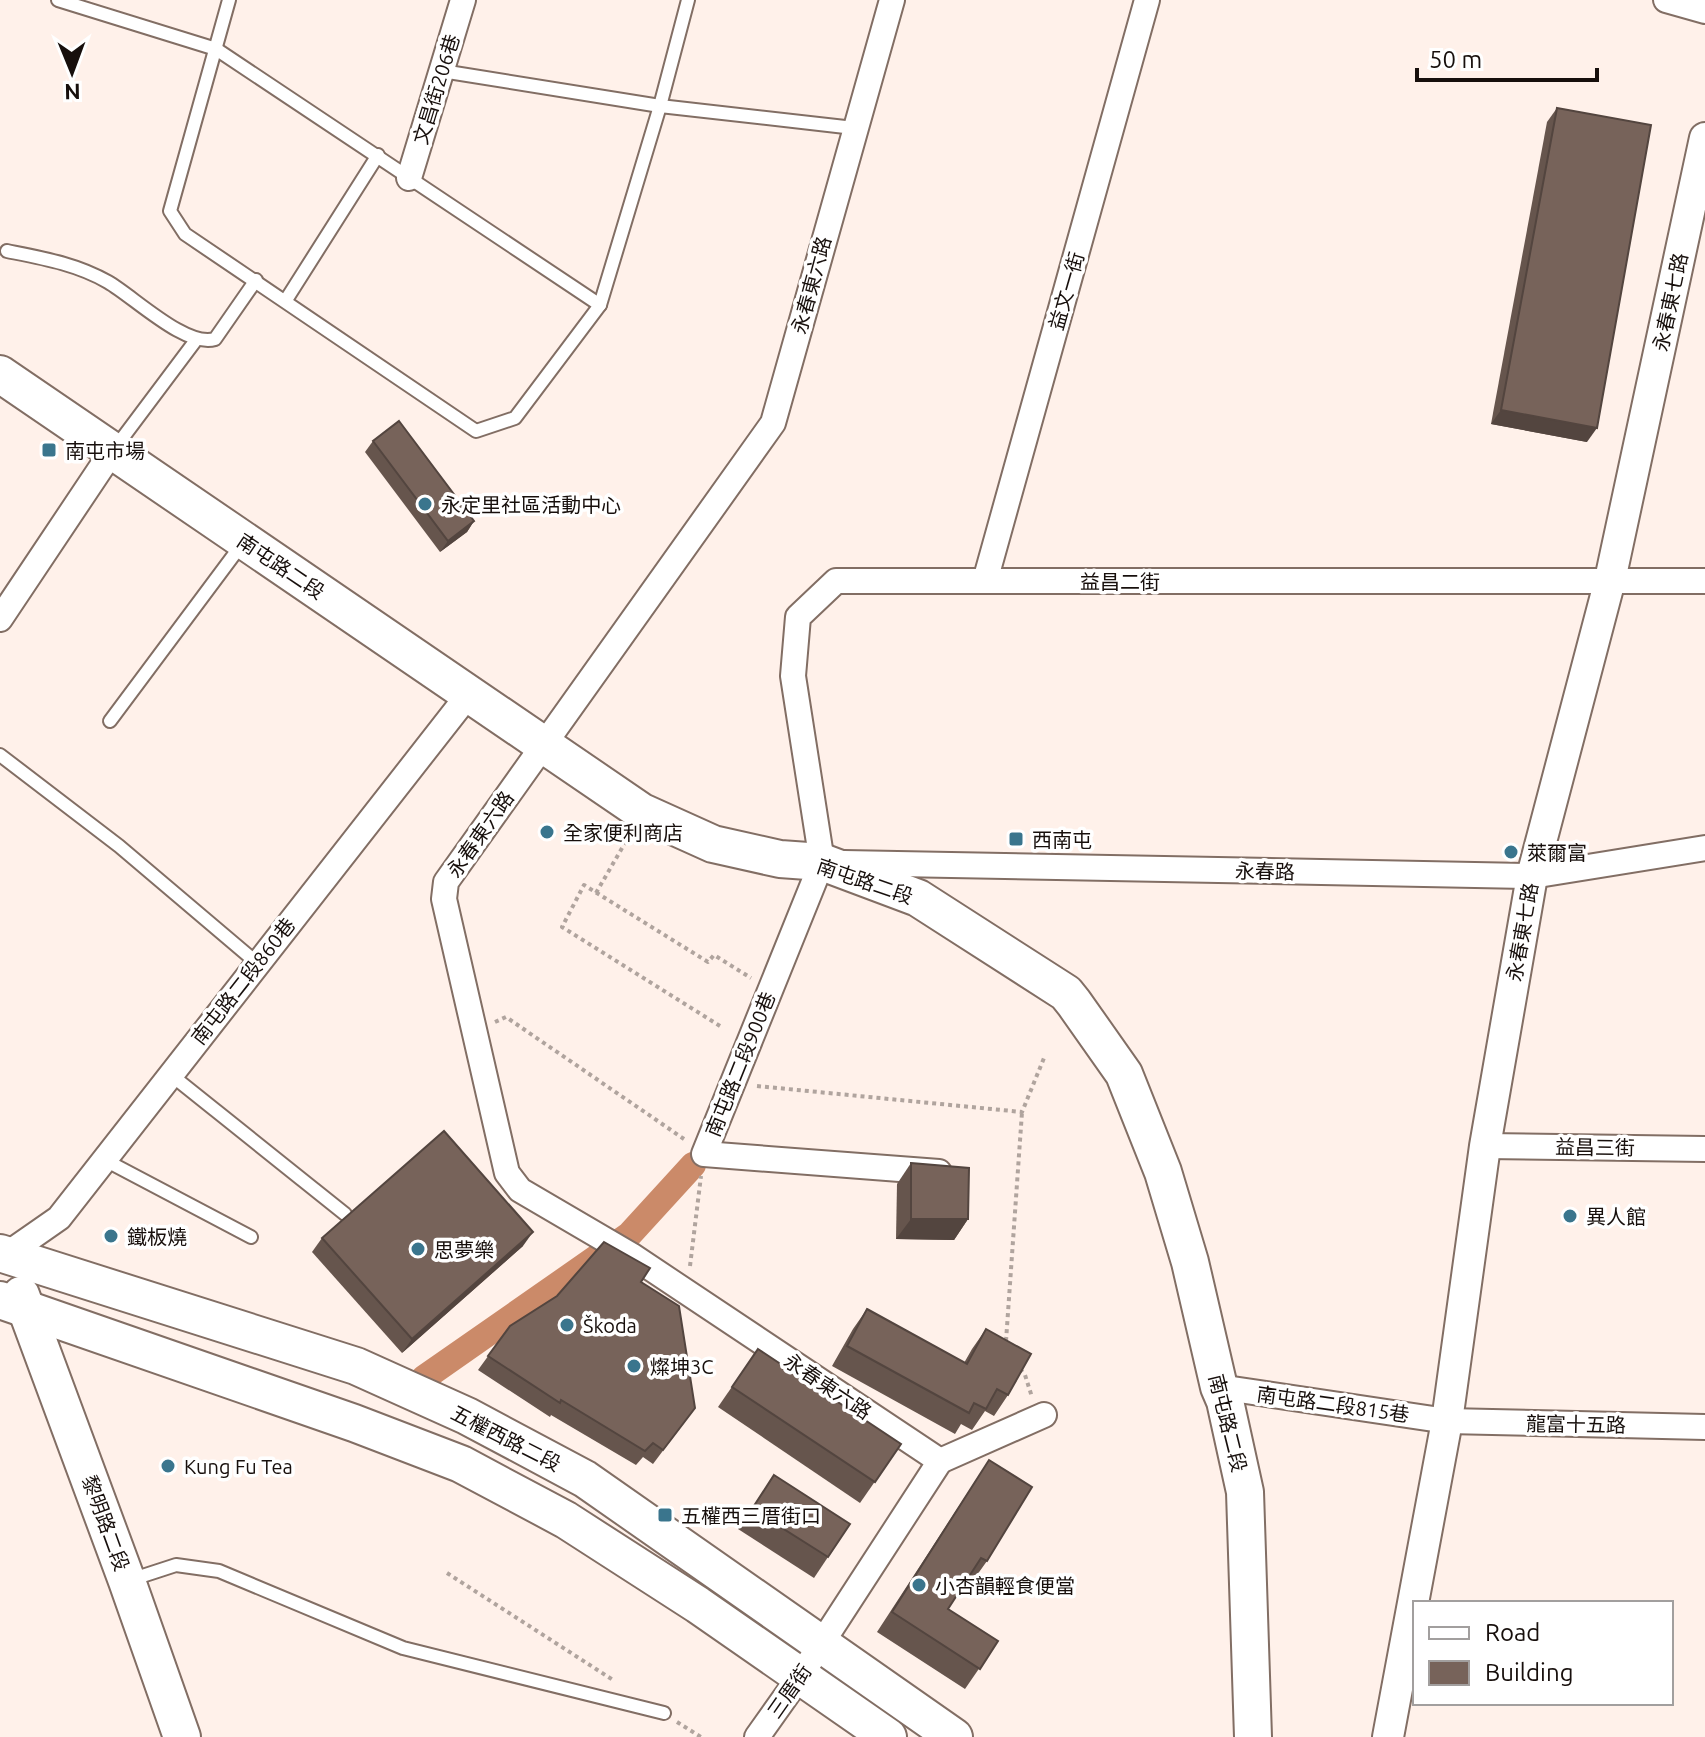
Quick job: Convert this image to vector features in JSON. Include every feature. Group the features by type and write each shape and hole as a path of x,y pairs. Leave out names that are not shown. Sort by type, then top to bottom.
{"main road":[{"name":"南屯路二段","path":"0,374 642,812 713,844 765,857 822,862 918,898 1066,993 1124,1074 1163,1172 1190,1262 1225,1401 1245,1492 1253,1737"},
{"name":"黎明路二段","path":"2,1248 13,1305 127,1581 182,1737"},
{"name":"五權西路二段","path":"2,1248 356,1366 467,1416 585,1479 954,1737"},
{"path":"13,1305 354,1423 461,1464 566,1520 698,1605 888,1737"}],"street":[{"name":"文昌街206巷","path":"409,178 463,0"},
{"name":"永春東六路","path":"892,0 773,423 446,882 444,899 507,1173 520,1190 631,1255 940,1461"},
{"name":"益文一街","path":"985,581 1147,0"},
{"path":"1666,0 1705,11"},
{"name":"永春東七路","path":"1413,1601 1447,1421 1485,1146 1532,876 1610,580 1705,138"},
{"path":"0,619 113,450"},
{"name":"益昌二街","path":"822,862 793,676 798,617 836,581 1705,581"},
{"name":"南屯路二段860巷","path":"2,1248 59,1218 469,694"},
{"name":"永春路","path":"822,862 1532,876 1705,848"},
{"name":"南屯路二段900巷","path":"822,862 697,1148 968,1174"},
{"name":"益昌三街","path":"1485,1146 1705,1149"},
{"name":"南屯路二段815巷","path":"1219,1387 1447,1421"},
{"path":"940,1461 1041,1416"},
{"name":"龍富十五路","path":"1447,1421 1705,1427"},
{"name":"三厝街","path":"757,1737 801,1675 940,1461"},
{"name":"永春東七路","path":"1388,1737 1413,1603"}],"lane":[{"path":"58,0 216,49 600,305"},
{"path":"229,0 170,211 185,234 476,431 515,418 600,305 660,106 688,0"},
{"path":"442,71 660,106 854,128"},
{"path":"286,300 378,155"},
{"path":"7,251 64,263 95,276 196,340 206,342 215,339 256,280"},
{"path":"113,450 196,340"},
{"path":"110,721 244,542"},
{"path":"0,755 119,846 257,963"},
{"path":"170,1074 345,1214"},
{"path":"103,1159 251,1237"},
{"path":"127,1581 176,1565 219,1571 403,1648 664,1713"}],"path":[{"path":"596,893 642,812"},
{"path":"720,1026 562,927 584,885 708,962 714,955 752,979"},
{"path":"473,1031 506,1017 697,1148 687,1293"},
{"path":"1005,1350 1022,1112 1044,1058"},
{"path":"755,1086 1022,1112"},
{"path":"1015,1363 1025,1375 1041,1416"},
{"path":"447,1573 613,1680"},
{"path":"664,1713 701,1737"}],"building":[{"path":"1557,108 1651,125 1597,428 1501,410"},
{"path":"399,421 474,521 448,541 373,441"},
{"name":"思夢樂","path":"444,1131 533,1232 412,1339 322,1238"},
{"path":"911,1163 969,1168 968,1219 911,1219"},
{"path":"604,1242 650,1268 641,1282 679,1306 695,1408 663,1450 653,1443 645,1451 561,1400 560,1403 488,1356 510,1326 557,1296"},
{"path":"867,1309 967,1364 986,1329 1031,1354 1008,1395 997,1389 986,1409 974,1403 969,1413 847,1346"},
{"path":"758,1349 901,1444 875,1482 732,1387"},
{"path":"989,1460 1032,1487 987,1561 981,1558 948,1609 998,1641 980,1669 892,1612"},
{"path":"774,1475 850,1524 828,1557 752,1509"}],"waterway":[{"path":"424,1378 629,1235 693,1165"}],"place":[{"name":"南屯市場","path":"49,450"},
{"name":"永定里社區活動中心","path":"425,504"},
{"name":"全家便利商店","path":"547,832"},
{"name":"西南屯","path":"1016,839"},
{"name":"萊爾富","path":"1511,852"},
{"name":"異人館","path":"1570,1216"},
{"name":"鐵板燒","path":"111,1236"},
{"name":"思夢樂","path":"418,1249"},
{"name":"Škoda","path":"567,1325"},
{"name":"燦坤3C","path":"634,1366"},
{"name":"Kung Fu Tea","path":"168,1466"},
{"name":"五權西三厝街口","path":"665,1515"},
{"name":"小杏韻輕食便當","path":"919,1585"}]}
